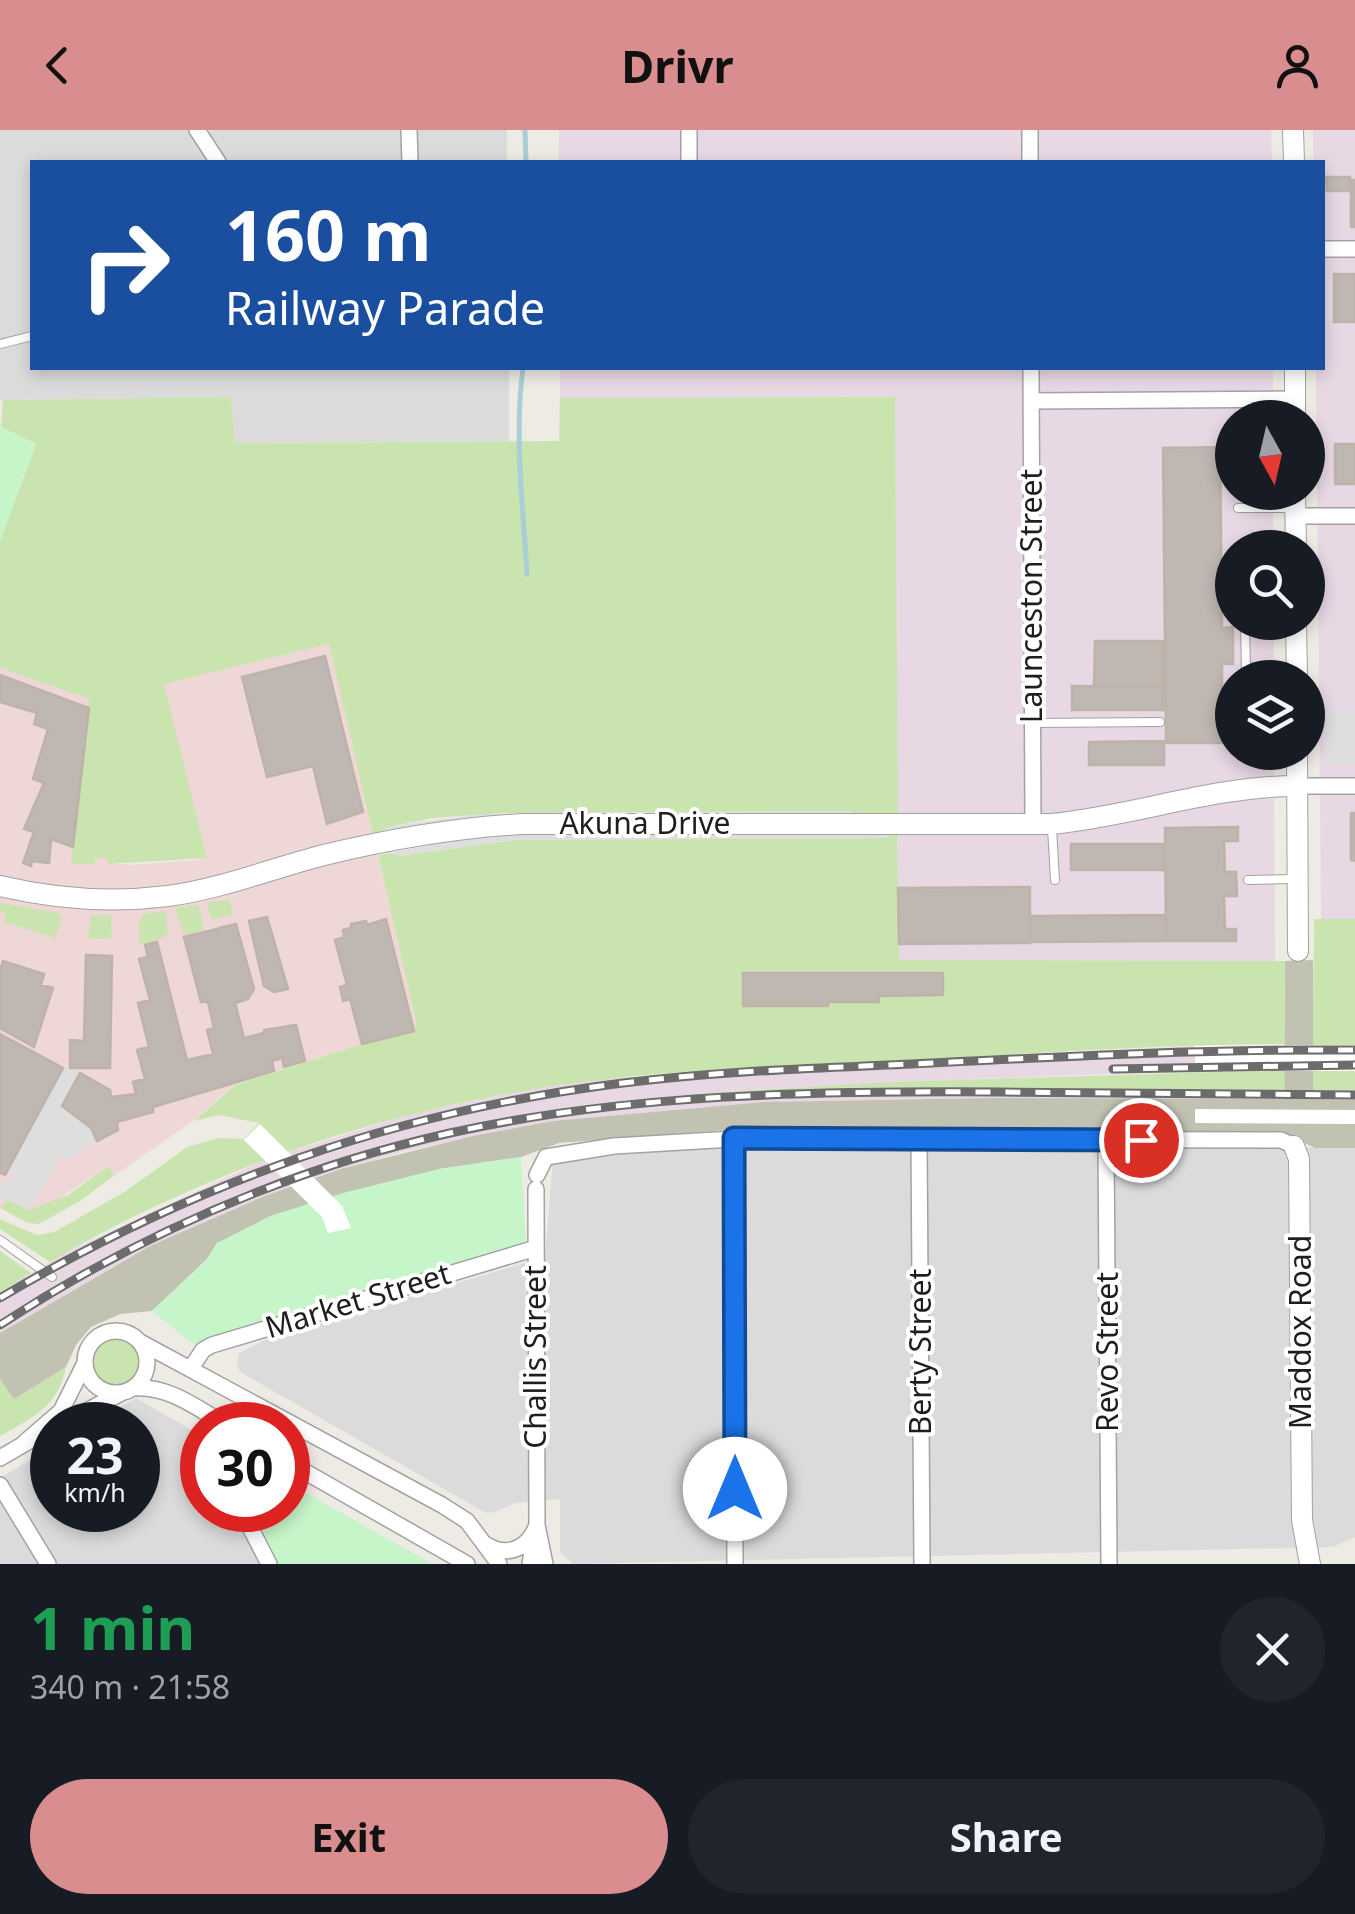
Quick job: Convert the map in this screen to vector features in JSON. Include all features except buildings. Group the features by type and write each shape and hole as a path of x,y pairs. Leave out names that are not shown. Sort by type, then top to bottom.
{"street":[{"path":"197,130 217,160"},
{"path":"409,130 410,160"},
{"path":"689,130 689,160"},
{"path":"1030,130 1030,160"},
{"path":"1293,130 1294,160"},
{"path":"1325,249 1355,249"},
{"name":"Launceston Street","path":"1031,370 1033,723 1042,824"},
{"path":"1295,370 1295,400"},
{"path":"1031,401 1215,406"},
{"path":"1323,510 1355,516"},
{"path":"1297,770 1298,951"},
{"path":"1297,786 1355,786"},
{"name":"Akuna Drive","path":"0,886 101,900 172,896 327,854 474,827 1042,824 1106,817 1245,789 1297,786"},
{"path":"736,1564 734,1138 1281,1140 1294,1146"},
{"name":"Challis Street","path":"530,1564 536,1525 536,1182 546,1157 614,1146 734,1138"},
{"name":"Berty Street","path":"919,1140 922,1564"},
{"name":"Revo Street","path":"1106,1140 1109,1564"},
{"name":"Maddox Road","path":"1294,1146 1299,1158 1302,1520 1310,1564"},
{"name":"Market Street","path":"191,1368 203,1350 212,1345 536,1248"},
{"path":"24,1443 62,1411 73,1393 90,1344 104,1334 126,1333 442,1504 467,1521 499,1564"},
{"path":"104,1402 141,1380 146,1366 140,1342"},
{"path":"85,1364 94,1385 107,1392 156,1389 186,1402"},
{"path":"0,1458 30,1440"},
{"path":"310,1475 456,1562"},
{"path":"0,1485 48,1564"},
{"name":"Maddox Road","path":"1293,1564 1302,1520"},
{"path":"484,1543 497,1551 510,1552 527,1542 536,1525"},
{"name":"Challis Street","path":"536,1525 545,1564"},
{"path":"252,1532 269,1564"}],"lane":[{"path":"0,344 30,336"},
{"path":"1033,723 1160,722"},
{"path":"1042,824 1055,880"},
{"path":"1248,880 1298,879"},
{"path":"0,1240 52,1277"}],"shaded area":[{"path":"0,130 507,130 507,160 30,160 30,370 509,370 509,441 234,443 231,397 0,400"},
{"path":"559,130 1271,130 1272,160 559,160"},
{"path":"1313,130 1355,130 1355,919 1321,919 1320,770 1325,770 1325,660 1319,660 1318,640 1325,640 1325,530 1317,530 1317,510 1325,510 1325,400 1316,400 1316,370 1325,370 1325,160 1314,160"},
{"path":"560,370 1273,370 1273,400 1215,400 1215,510 1273,510 1273,530 1215,530 1215,640 1274,640 1274,660 1215,660 1215,770 1274,770 1275,961 898,960 895,397 560,398"},
{"path":"329,644 417,1026 235,1084 193,1121 115,1175 108,1166 55,1201 29,1210 9,1200 0,1208 0,668 89,699 94,863 94,858 108,858 108,863 131,865 207,857 163,684"},
{"path":"1355,710 1355,763 1325,764 1325,711"},
{"path":"843,811 858,817 381,834 393,826 482,814"},
{"path":"897,831 885,838 514,840 399,856 390,853 471,837 509,834"},
{"path":"1313,960 1314,1099 1355,1100 1355,1148 1315,1148 1271,1133 1188,1131 724,1130 559,1143 521,1157 439,1169 217,1243 207,1259 152,1311 120,1314 91,1327 76,1345 66,1367 14,1400 0,1379 0,1333 150,1246 262,1197 341,1169 473,1136 553,1121 764,1102 1284,1099 1285,961"},
{"path":"1194,1046 1196,1071 890,1082 647,1099 851,1087 987,1086 1285,1090 1285,1099 764,1102 553,1121 401,1152 262,1197 150,1246 0,1333 0,1292 67,1252 267,1159 411,1114 533,1088 602,1079"},
{"path":"66,1065 80,1073 62,1106 91,1128 97,1141 68,1160 58,1155 56,1159 61,1162 29,1210 0,1197 0,1182 17,1176 7,1170"},
{"path":"1313,1090 1355,1090 1355,1100 1314,1099"},
{"path":"759,1145 1355,1148 1355,1537 1333,1547 573,1564 560,1552 560,1499 515,1503 486,1513 310,1412 310,1402 293,1402 237,1367 239,1353 265,1340 545,1257 553,1159"},
{"path":"160,1412 180,1423 180,1532 310,1532 310,1495 432,1564 0,1564 0,1478 30,1460 30,1532 160,1532"}],"green space":[{"path":"231,397 235,443 559,441 560,398 895,397 898,817 858,817 843,811 504,813 433,818 393,826 373,835 329,644 164,684 207,858 108,864 107,858 95,858 94,864 71,864 89,699 0,668 0,541 36,444 1,427 3,400"},
{"path":"0,427 36,444 0,541"},
{"path":"897,831 899,960 1285,961 1284,1044 745,1068 526,1090 384,1122 246,1167 178,1195 50,1262 0,1229 0,1219 37,1235 54,1232 126,1191 187,1147 219,1138 244,1139 259,1123 219,1115 194,1121 235,1085 417,1026 378,855 399,856 514,840 885,838"},
{"path":"229,899 233,914 212,920 207,903"},
{"path":"0,903 59,913 62,918 55,938 8,923 3,925 6,914 0,912"},
{"path":"198,905 204,926 201,931 184,935 175,908"},
{"path":"166,911 168,935 139,944 139,921 144,914"},
{"path":"91,915 111,915 112,938 88,939"},
{"path":"1314,919 1355,919 1355,1045 1313,1045"},
{"path":"1284,1070 1285,1090 851,1087 573,1107 706,1093 890,1082"},
{"path":"1313,1070 1355,1071 1355,1090 1313,1090"},
{"path":"521,1157 526,1242 193,1344 152,1311 207,1259 217,1243 270,1216 439,1169"},
{"path":"108,1166 115,1175 39,1224 28,1223 0,1208 9,1199 29,1210 68,1195"},
{"path":"0,1251 31,1273 0,1292"},
{"path":"116,1339 133,1346 140,1363 133,1380 116,1387 99,1380 92,1363 99,1346"},
{"path":"66,1367 50,1401 30,1402 30,1419 0,1436 0,1379 14,1399"},
{"path":"310,1495 432,1564 277,1564 258,1532 310,1532"}],"pier":[{"path":"1355,1045 1355,1071 1196,1071 1194,1046"},
{"path":"1195,1109 1355,1110 1355,1124 1195,1123"},
{"path":"260,1124 342,1206 351,1228 328,1233 322,1217 244,1140"}],"waterway":[{"path":"525,130 526,160"},
{"path":"523,370 519,445 527,574"}],"railway":[{"path":"0,1298 148,1219 224,1186 378,1133 539,1096 623,1083 778,1070 1144,1054 1355,1050"},
{"path":"1113,1069 1355,1065"},
{"path":"0,1325 52,1292 161,1234 274,1186 390,1148 518,1120 654,1102 793,1094 1355,1095"}],"route":[{"path":"735,1489 734,1138 1141,1140"}]}
